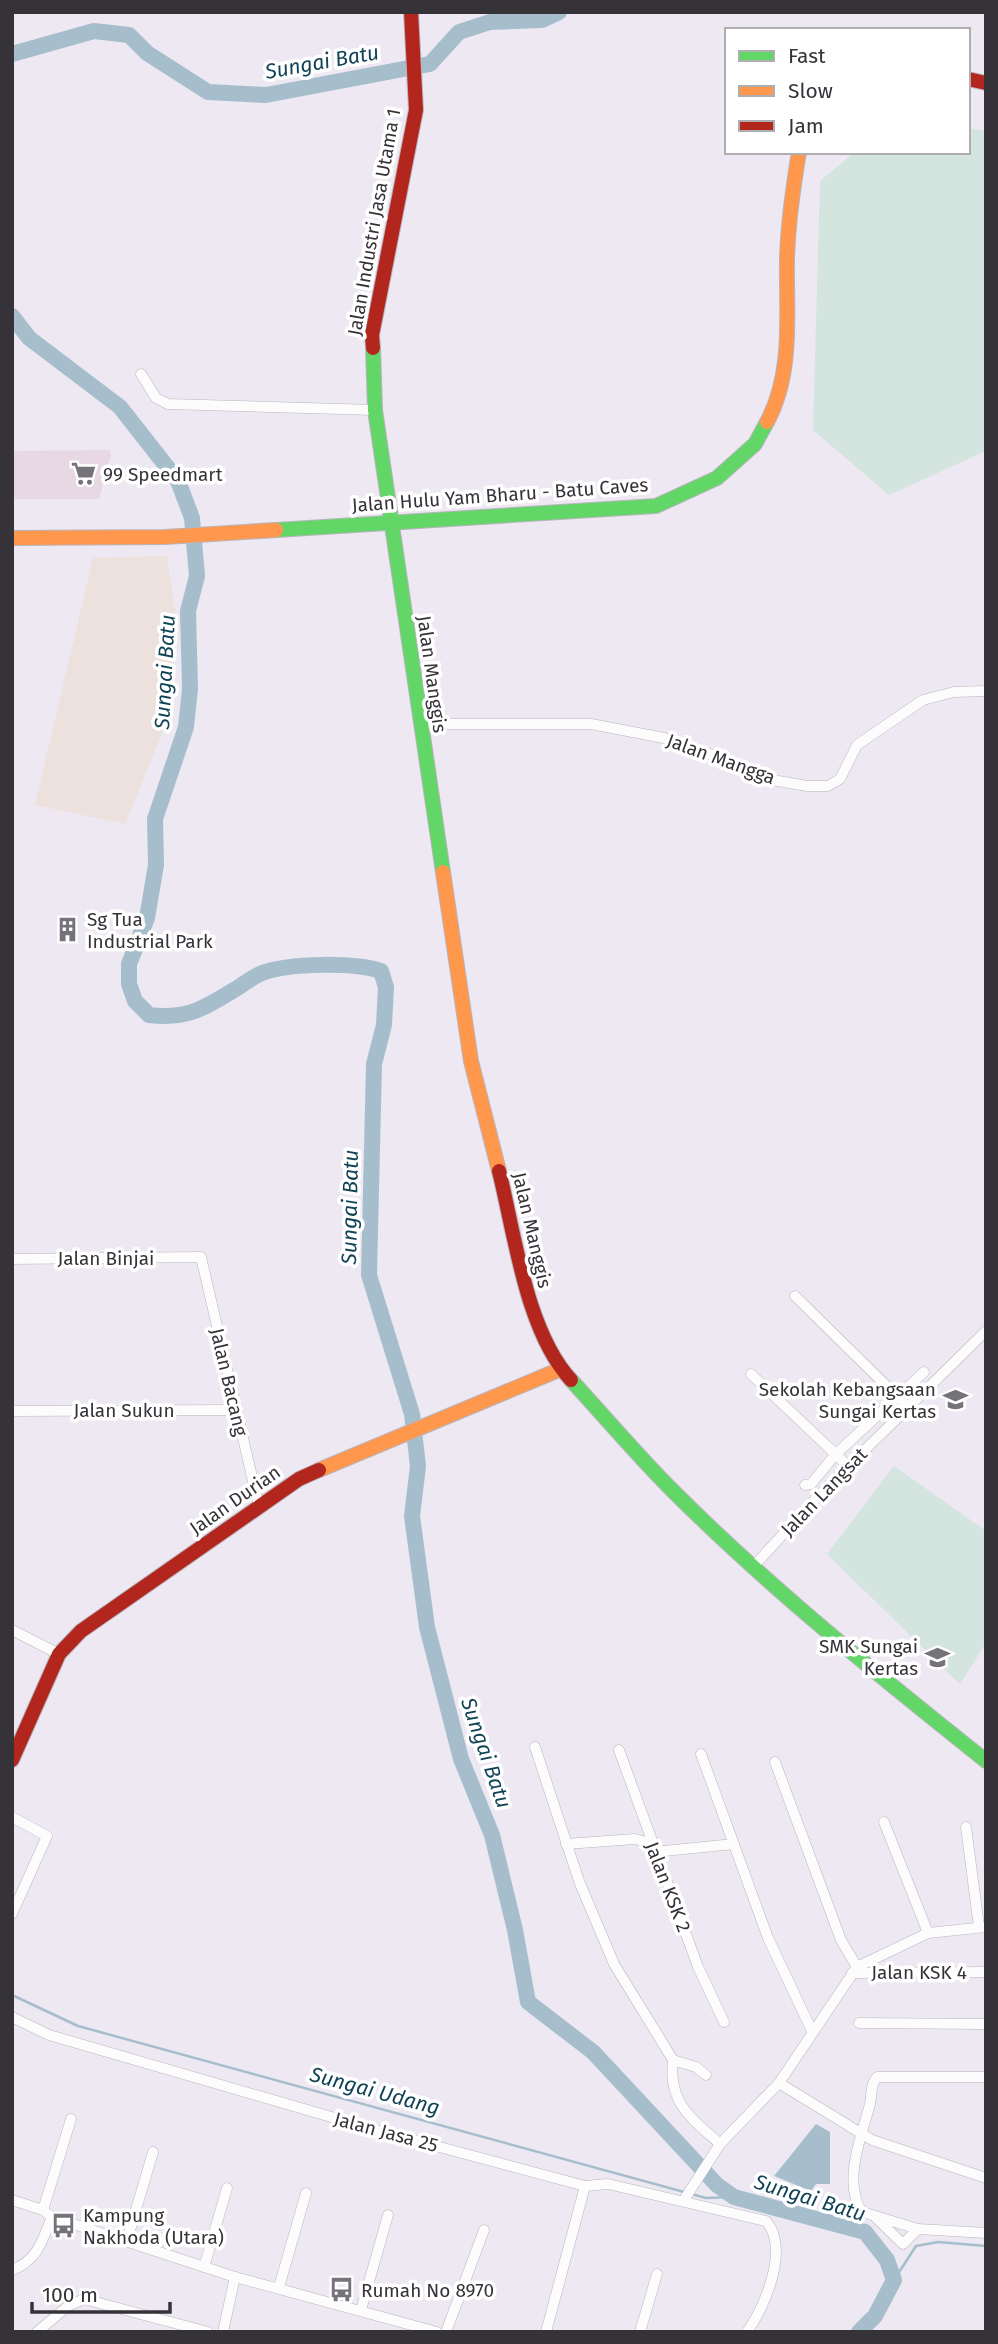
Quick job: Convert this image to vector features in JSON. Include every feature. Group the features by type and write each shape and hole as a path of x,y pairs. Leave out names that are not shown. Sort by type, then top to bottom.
{"street":[{"name":"Jalan Industri Jasa Utama 1","path":"390,522 375,410 372,335 416,110 411,12"},
{"name":"Jalan Hulu Yam Bharu - Batu Caves","path":"12,538 165,537 656,506 684,496 717,479 761,438 775,411 786,379 790,185 798,154"},
{"path":"141,374 156,398 167,404 375,410"},
{"name":"Jalan Manggis","path":"390,522 471,1061 538,1329 561,1370 671,1489 753,1567 870,1669 986,1762"},
{"name":"Jalan Mangga","path":"420,724 591,724 664,738 728,760 767,779 807,786 828,786 840,779 857,745 914,705 954,692 986,691"},
{"name":"Jalan Binjai","path":"12,1259 201,1258"},
{"name":"Jalan Bacang","path":"201,1258 259,1507"},
{"path":"795,1296 909,1408"},
{"name":"Jalan Langsat","path":"753,1567 848,1466 986,1331"},
{"name":"Jalan Durian","path":"12,1760 59,1654 81,1631 299,1479 561,1370"},
{"path":"804,1485 811,1484 835,1455 924,1372"},
{"path":"751,1374 848,1466"},
{"name":"Jalan Sukun","path":"12,1411 235,1410"},
{"path":"12,1630 59,1654"},
{"path":"534,1747 566,1844 614,1964 673,2060 672,2085 677,2099 719,2147"},
{"name":"Jalan KSK 2","path":"619,1750 652,1847 698,1967 724,2022"},
{"path":"701,1754 768,1938 812,2031"},
{"path":"775,1762 841,1940 855,1970"},
{"path":"12,1817 47,1836 12,1914"},
{"path":"884,1822 928,1933"},
{"path":"685,2198 719,2147 779,2083 855,1970 928,1933 982,1927 966,1827"},
{"path":"566,1844 635,1839 652,1847 734,1844"},
{"name":"Jalan KSK 4","path":"855,1970 984,1971"},
{"name":"Jalan Jasa 25","path":"12,2017 49,2035 107,2053 585,2186 608,2185 685,2198 766,2221 772,2229 774,2241 771,2287 760,2313 747,2332"},
{"path":"859,2023 986,2024"},
{"path":"673,2060 696,2067 706,2075"},
{"path":"986,2077 877,2077 859,2133 854,2176 857,2205 862,2212 918,2229 986,2233"},
{"path":"779,2083 872,2140 986,2178"},
{"path":"43,2210 71,2119"},
{"path":"127,2240 153,2152"},
{"path":"546,2332 585,2186"},
{"path":"204,2267 227,2188"},
{"path":"279,2287 306,2193"},
{"path":"12,2200 43,2210 52,2217 235,2277 437,2332"},
{"path":"361,2310 388,2215"},
{"path":"12,2270 28,2264 38,2253 52,2217"},
{"path":"875,2217 903,2244 918,2229"},
{"path":"446,2332 484,2230"},
{"path":"640,2332 657,2274"},
{"path":"223,2332 235,2277"},
{"path":"37,2332 68,2306 84,2299 208,2332"},
{"path":"160,2332 163,2320"}],"shaded area":[{"path":"970,128 986,131 986,451 889,495 813,430 820,181 853,154 970,154"},
{"path":"109,450 111,455 99,499 12,499 12,451"},
{"path":"167,556 175,610 170,714 125,824 35,805 93,558"},
{"name":"SMK Sungai Kertas","path":"894,1466 986,1531 986,1643 960,1684 827,1554"}],"water":[{"path":"816,2124 830,2132 830,2184 816,2184 811,2191 774,2176"}],"waterway":[{"name":"Sungai Batu","path":"12,54 94,31 129,35 147,53 208,92 266,95 430,64 459,32 490,22 542,20 559,12"},
{"name":"Sungai Batu","path":"12,316 29,338 120,407 178,481 192,518 197,576 188,611 190,689 186,727 155,819 156,865 147,918 129,964 129,984 135,1001 149,1015 186,1014 207,1006 262,973 305,966 355,966 381,971 386,987 384,1025 374,1064 369,1275 412,1414 418,1466 412,1516 427,1627 461,1759 492,1835 515,1930 528,2002 593,2052 717,2185 734,2197 865,2232 887,2260 894,2280 875,2316 859,2332"},
{"name":"Sungai Udang","path":"12,1995 78,2026 706,2198 734,2197"},
{"path":"894,2280 916,2246 938,2242 986,2246"}],"traffic: fast":[{"path":"373,348 375,410 443,872"},
{"path":"276,530 656,506 717,478 755,444 767,422"},
{"path":"571,1380 659,1477 747,1562 865,1663 986,1761"}],"traffic: slow":[{"path":"767,422 776,403 785,363 788,232 799,154"},
{"path":"12,538 165,537 276,530"},
{"path":"443,872 471,1061 499,1171"},
{"path":"319,1470 561,1369"}],"traffic: jam":[{"path":"373,348 372,335 416,110 411,12"},
{"path":"970,79 986,83"},
{"path":"499,1171 533,1309 543,1336 571,1380"},
{"path":"12,1760 59,1654 81,1631 299,1479 319,1470"}],"place":[{"name":"99 Speedmart","path":"83,474"},
{"name":"Sg Tua Industrial Park","path":"67,930"},
{"name":"Sekolah Kebangsaan Sungai Kertas","path":"956,1400"},
{"name":"SMK Sungai Kertas","path":"938,1657"},
{"name":"Kampung Nakhoda (Utara)","path":"63,2226"},
{"name":"Rumah No 8970","path":"341,2290"}]}
